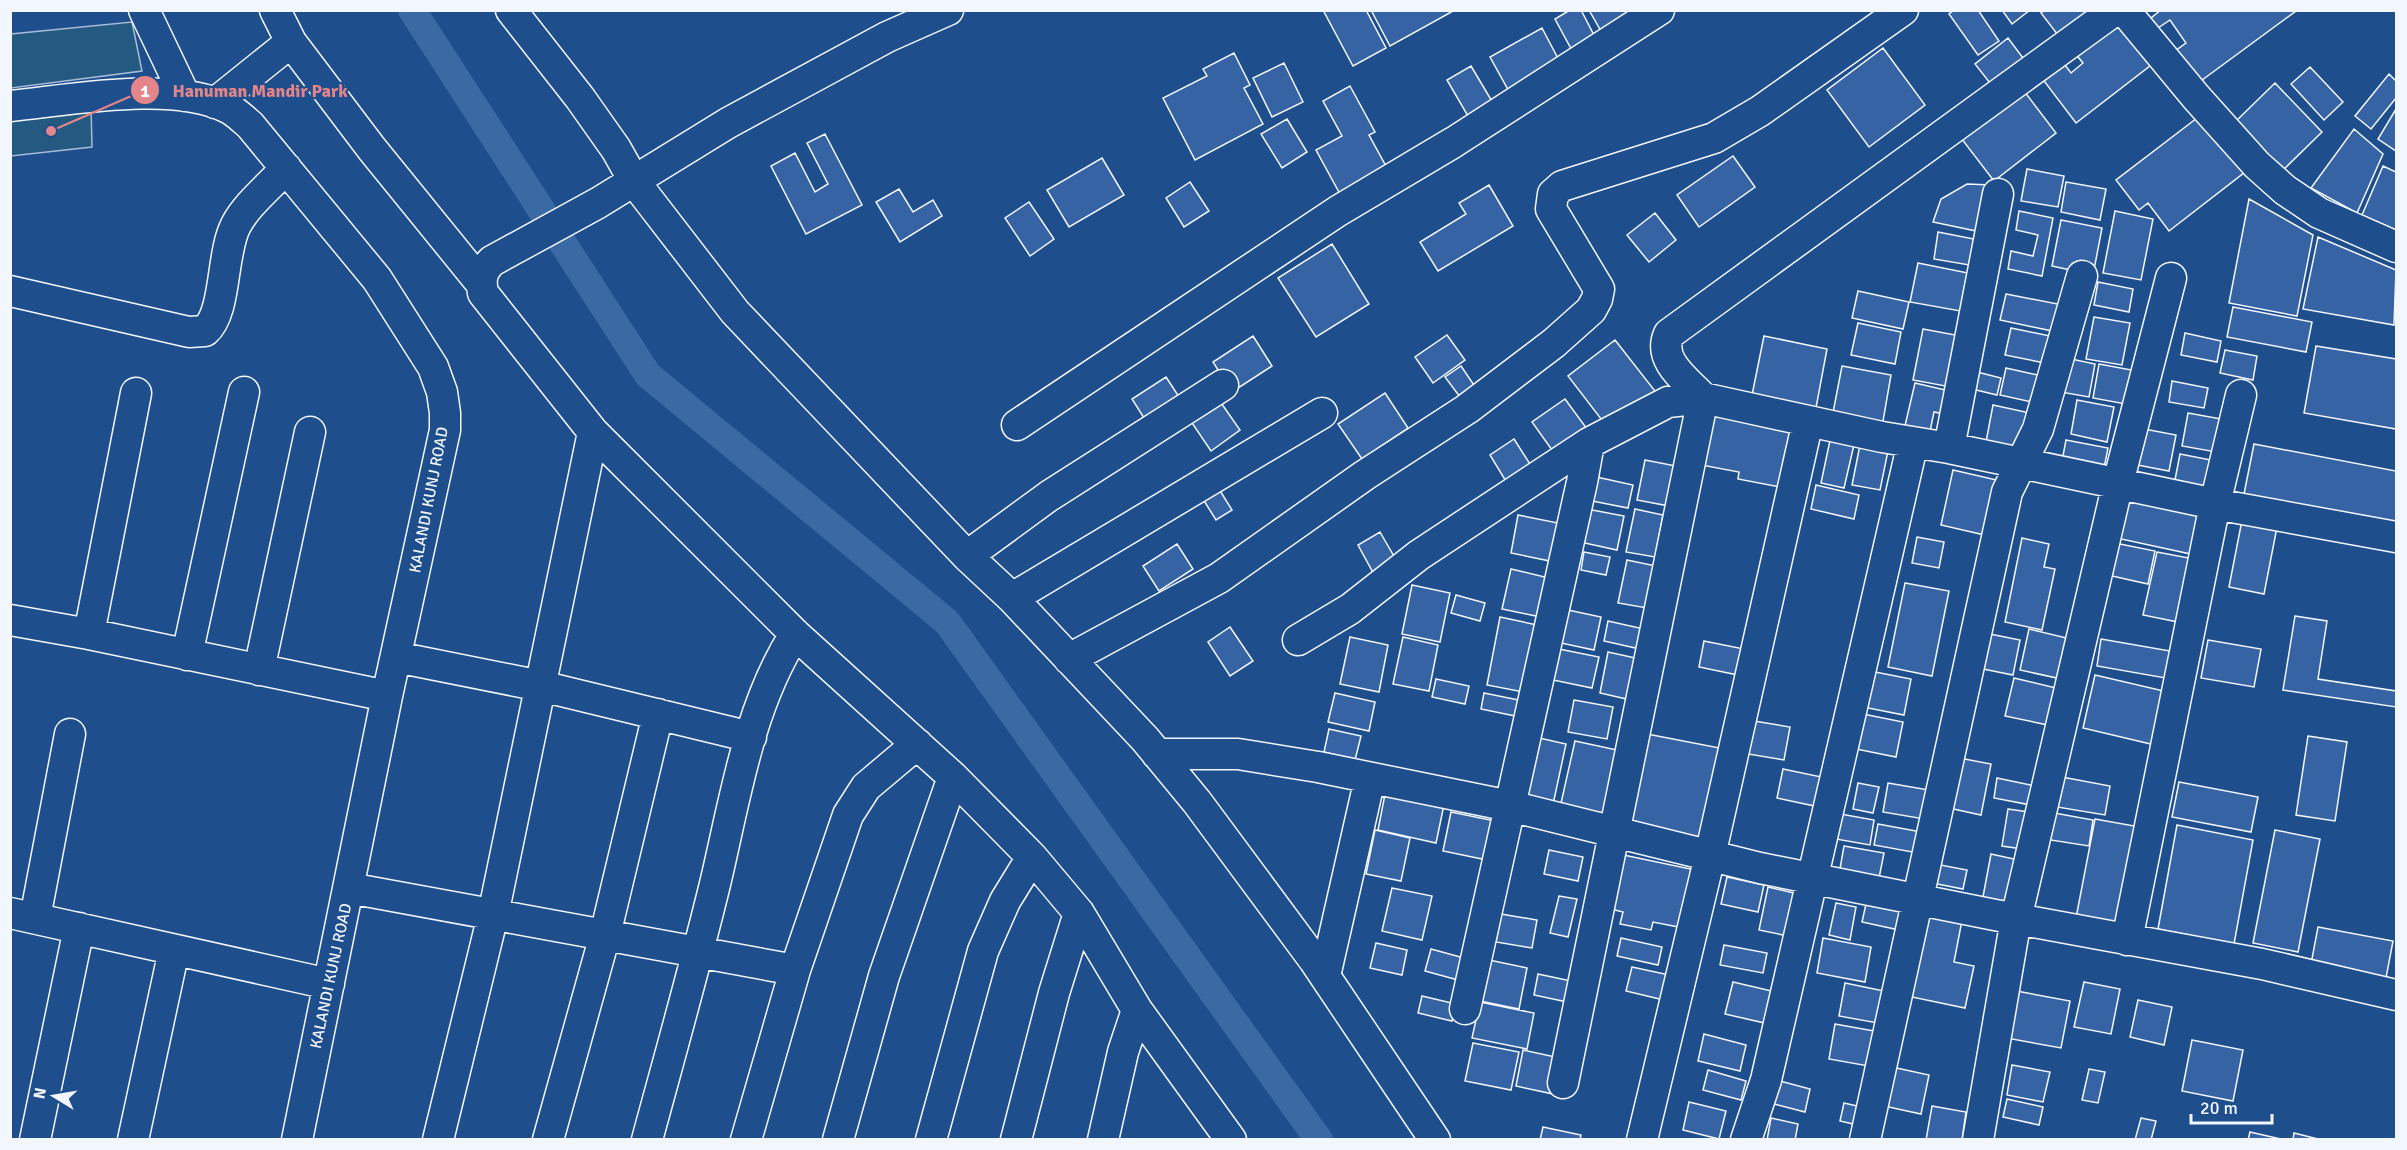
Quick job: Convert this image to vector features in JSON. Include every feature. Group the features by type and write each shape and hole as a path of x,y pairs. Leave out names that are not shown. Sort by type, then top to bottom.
{"street":[{"path":"144,10 185,96"},
{"path":"275,10 291,42 372,149 480,282 483,293 491,304 593,432 795,634 953,777 1032,857 1079,913 1137,1010 1220,1135"},
{"path":"480,282 483,270 492,261 523,242 598,202 748,112 887,37 948,10"},
{"path":"1017,425 1338,211 1454,142 1659,10"},
{"path":"1069,659 1219,578 1365,475 1467,408 1554,343 1591,310 1599,289 1551,209 1553,194 1562,186 1714,138 1760,111 1903,10"},
{"path":"1703,398 1666,355 1664,344 1669,334 2115,10"},
{"path":"2124,10 2196,97 2257,165 2285,190 2319,213 2397,247"},
{"path":"512,11 580,98 616,149 634,181 735,312 967,556 1012,598 1157,754 1197,802 1325,976 1435,1140"},
{"path":"214,104 291,42"},
{"name":"KALANDI KUNJ ROAD","path":"10,106 134,94 185,96 229,108 250,124 377,279 433,367 442,392 446,413 445,430 387,696 297,1140"},
{"path":"10,291 189,332 205,332 216,316 236,225 286,168"},
{"path":"1949,448 1998,194"},
{"path":"1865,1140 2007,492 2038,429 2082,276"},
{"path":"1978,1140 2016,919 2118,483 2171,278"},
{"path":"967,556 1049,496 1222,385"},
{"path":"187,655 244,392"},
{"path":"89,634 136,393"},
{"path":"2127,940 2215,504 2241,395"},
{"path":"1563,1083 1703,398"},
{"path":"1298,640 1350,609 1419,555 1589,443 1668,402 1703,398 2215,504 2397,537"},
{"path":"1012,598 1322,413"},
{"path":"1642,1140 1710,856 1808,421"},
{"path":"259,670 310,432"},
{"path":"438,1140 493,915 593,432"},
{"path":"1746,1140 1766,1080 1913,442"},
{"path":"1465,1009 1589,443"},
{"path":"10,620 89,634 387,696"},
{"path":"647,1140 698,952 751,737 769,680 795,634"},
{"path":"396,657 541,686 751,737"},
{"path":"548,1140 604,935 658,714"},
{"path":"70,734 23,916 329,984"},
{"path":"746,1140 795,970 848,815 855,801 878,775 917,744"},
{"path":"1157,754 1238,754 1370,778 1510,806 1710,856 1814,879 2262,964 2397,995"},
{"path":"838,1140 884,976 953,777"},
{"path":"1325,976 1370,778"},
{"path":"931,1140 983,951 1005,901 1032,857"},
{"path":"349,888 795,970"},
{"path":"1016,1140 1054,993 1079,913"},
{"path":"35,1140 79,928"},
{"path":"133,1140 174,950"},
{"path":"1103,1140 1123,1052 1137,1010"}],"shaded area":[{"path":"132,22 142,71 11,88 11,34"},
{"path":"91,106 92,147 11,156 10,114"}],"building":[{"path":"1323,10 1366,10 1386,48 1353,66"},
{"path":"1371,10 1455,10 1390,46"},
{"path":"1570,10 1581,10 1598,43 1575,56 1555,19"},
{"path":"1589,10 1650,10 1605,38"},
{"path":"1954,10 1978,10 1999,41 1978,55 1949,14"},
{"path":"2002,10 2030,10 2012,24"},
{"path":"2045,10 2100,10 2064,43 2041,13"},
{"path":"2161,10 2296,11 2198,83 2175,51 2186,43 2170,20 2158,28 2151,18"},
{"path":"2120,16 2155,62 2076,123 2041,77 2062,61 2071,73 2083,63 2074,52"},
{"path":"1542,28 1562,66 1511,95 1490,57"},
{"path":"2008,38 2029,66 1997,92 1975,64"},
{"path":"1883,48 1925,105 1869,147 1827,90"},
{"path":"1234,53 1250,85 1244,88 1263,124 1195,160 1163,98 1207,76 1203,69"},
{"path":"1284,63 1303,102 1272,117 1253,78"},
{"path":"1471,66 1496,108 1472,123 1447,80"},
{"path":"2310,67 2343,102 2324,120 2291,84"},
{"path":"2389,74 2396,81 2396,98 2371,129 2355,116"},
{"path":"2275,83 2322,132 2279,174 2232,125"},
{"path":"1350,86 1375,132 1369,135 1387,168 1340,194 1316,150 1342,136 1323,101"},
{"path":"2024,91 2056,133 1994,181 1961,138"},
{"path":"2396,109 2396,151 2378,139"},
{"path":"2201,115 2245,172 2169,231 2148,203 2139,210 2116,180"},
{"path":"1287,119 1307,152 1282,168 1261,134"},
{"path":"2354,129 2383,154 2357,213 2311,188"},
{"path":"825,134 862,205 806,234 771,166 795,153 815,192 828,184 807,143"},
{"path":"1733,156 1755,187 1699,227 1677,195"},
{"path":"1102,158 1124,195 1069,227 1047,190"},
{"path":"2383,166 2396,172 2396,230 2362,215"},
{"path":"2027,169 2064,176 2058,207 2021,201"},
{"path":"1190,182 1209,211 1184,227 1166,198"},
{"path":"2066,182 2106,189 2100,220 2061,212"},
{"path":"1967,184 1991,185 1981,232 1933,222 1941,199"},
{"path":"1489,185 1513,226 1438,271 1420,242 1466,214 1459,203"},
{"path":"899,189 913,212 933,200 942,216 900,242 876,202"},
{"path":"2249,199 2313,235 2297,316 2229,303"},
{"path":"1029,202 1054,239 1030,256 1005,218"},
{"path":"2019,211 2053,218 2042,276 2008,269 2011,251 2033,256 2038,235 2016,230"},
{"path":"2115,211 2153,219 2141,280 2103,273"},
{"path":"1655,213 1676,240 1649,262 1627,235"},
{"path":"2061,220 2102,228 2093,275 2052,266"},
{"path":"1938,232 1979,240 1975,266 1934,259"},
{"path":"2318,237 2396,270 2394,325 2303,309"},
{"path":"1332,244 1369,304 1316,337 1278,278"},
{"path":"1918,263 1973,274 1966,312 1910,302"},
{"path":"2098,282 2133,289 2129,312 2094,305"},
{"path":"1858,291 1909,302 1903,329 1852,318"},
{"path":"2006,294 2063,305 2057,332 2000,320"},
{"path":"2233,307 2312,322 2306,352 2227,337"},
{"path":"2094,317 2130,323 2122,365 2086,359"},
{"path":"1858,323 1901,332 1895,364 1851,355"},
{"path":"2011,328 2055,337 2050,364 2005,355"},
{"path":"1923,329 1966,337 1956,388 1913,380"},
{"path":"2185,333 2221,341 2217,362 2181,355"},
{"path":"1447,335 1465,360 1433,383 1415,357"},
{"path":"1253,336 1272,366 1232,392 1213,362"},
{"path":"1764,336 1827,349 1815,413 1751,400"},
{"path":"1615,340 1655,391 1608,428 1568,376"},
{"path":"2316,346 2396,359 2396,429 2304,413"},
{"path":"2225,350 2257,356 2253,380 2220,373"},
{"path":"2062,357 2095,364 2089,397 2055,391"},
{"path":"2099,364 2137,371 2131,405 2093,398"},
{"path":"1461,366 1480,394 1466,405 1445,377"},
{"path":"1842,366 1891,375 1882,427 1832,418"},
{"path":"2006,368 2047,377 2041,404 2000,395"},
{"path":"1977,372 2001,378 1997,395 1972,389"},
{"path":"1166,377 1185,406 1151,429 1132,399"},
{"path":"2172,381 2208,388 2204,408 2169,402"},
{"path":"1915,383 1954,392 1949,415 1934,412 1929,436 1904,430"},
{"path":"1385,393 1408,428 1362,459 1338,424"},
{"path":"1217,397 1240,430 1211,451 1188,417"},
{"path":"1565,399 1590,433 1557,457 1532,422"},
{"path":"2077,400 2114,407 2107,442 2071,434"},
{"path":"1993,405 2030,413 2022,450 1986,442"},
{"path":"1707,410 1797,427 1785,488 1738,479 1739,472 1696,464"},
{"path":"2188,413 2227,420 2222,453 2182,446"},
{"path":"2139,428 2176,435 2169,471 2132,464"},
{"path":"1832,431 1856,436 1844,488 1821,483"},
{"path":"1862,435 1890,441 1880,490 1852,485"},
{"path":"1514,439 1535,472 1510,488 1490,455"},
{"path":"2066,440 2108,448 2104,468 2062,461"},
{"path":"2254,444 2396,471 2396,528 2243,499"},
{"path":"2180,454 2216,461 2210,492 2174,485"},
{"path":"1645,460 1676,466 1669,506 1637,500"},
{"path":"1953,470 2001,481 1989,536 1941,525"},
{"path":"1592,476 1633,485 1628,508 1587,500"},
{"path":"1214,481 1232,510 1216,520 1198,491"},
{"path":"1816,485 1859,495 1854,519 1811,509"},
{"path":"2122,488 2211,507 2200,556 2112,537"},
{"path":"1587,509 1624,516 1617,550 1580,542"},
{"path":"1635,509 1663,515 1655,557 1626,552"},
{"path":"1518,515 1558,523 1550,561 1511,553"},
{"path":"2243,515 2278,522 2264,594 2229,587"},
{"path":"1380,532 1399,565 1376,578 1358,545"},
{"path":"1917,537 1944,542 1939,568 1912,563"},
{"path":"2022,538 2049,544 2044,567 2055,569 2042,630 2005,622"},
{"path":"2110,542 2155,551 2148,584 2103,574"},
{"path":"1177,544 1193,569 1159,591 1143,566"},
{"path":"1584,552 1610,557 1606,575 1581,570"},
{"path":"2157,552 2194,559 2183,623 2143,615"},
{"path":"1627,560 1656,566 1647,608 1618,603"},
{"path":"1511,569 1553,579 1545,618 1502,609"},
{"path":"1905,583 1949,591 1932,676 1888,667"},
{"path":"1412,585 1450,593 1440,642 1402,634"},
{"path":"1456,595 1485,603 1480,621 1451,613"},
{"path":"1568,610 1601,617 1594,650 1561,643"},
{"path":"2295,616 2327,621 2318,679 2396,691 2396,707 2283,690"},
{"path":"1500,617 1542,626 1529,693 1487,685"},
{"path":"1608,621 1644,629 1640,649 1604,641"},
{"path":"1230,627 1253,661 1230,676 1208,642"},
{"path":"2029,629 2075,640 2066,680 2020,670"},
{"path":"1980,632 2020,640 2013,675 1973,667"},
{"path":"1350,637 1388,645 1379,692 1340,684"},
{"path":"1403,637 1438,645 1429,691 1393,684"},
{"path":"2101,639 2176,652 2171,679 2097,666"},
{"path":"2208,640 2261,649 2254,687 2201,678"},
{"path":"1704,641 1744,649 1738,675 1699,667"},
{"path":"1559,649 1599,657 1592,688 1553,680"},
{"path":"1608,652 1640,659 1631,700 1600,693"},
{"path":"1870,671 1911,679 1904,715 1863,707"},
{"path":"2095,675 2168,692 2155,745 2083,728"},
{"path":"2014,678 2056,688 2048,725 2005,716"},
{"path":"1436,679 1469,686 1465,704 1432,697"},
{"path":"1335,693 1375,702 1369,731 1328,722"},
{"path":"1484,693 1528,702 1525,718 1481,709"},
{"path":"1574,700 1613,707 1607,739 1568,732"},
{"path":"1863,714 1903,722 1896,757 1856,749"},
{"path":"1748,720 1790,727 1784,760 1742,753"},
{"path":"1329,729 1361,736 1355,760 1324,752"},
{"path":"1642,733 1730,750 1709,839 1624,822"},
{"path":"2308,736 2347,742 2335,821 2296,815"},
{"path":"1535,737 1566,744 1552,809 1522,803"},
{"path":"1575,741 1617,750 1602,821 1559,812"},
{"path":"1954,757 1991,764 1981,815 1944,807"},
{"path":"1783,769 1831,779 1824,808 1777,798"},
{"path":"2062,777 2110,786 2105,815 2057,807"},
{"path":"1997,778 2040,787 2036,806 1994,798"},
{"path":"2179,782 2258,797 2251,832 2172,817"},
{"path":"1858,783 1879,787 1873,813 1853,809"},
{"path":"1888,783 1929,790 1924,819 1883,812"},
{"path":"1386,789 1445,800 1436,843 1378,830"},
{"path":"2008,809 2035,813 2029,850 2002,846"},
{"path":"1451,812 1500,822 1492,861 1443,851"},
{"path":"2049,812 2093,820 2089,846 2044,839"},
{"path":"1835,813 1874,820 1870,845 1830,838"},
{"path":"2095,819 2140,827 2116,926 2076,918"},
{"path":"1878,824 1927,833 1923,854 1874,845"},
{"path":"2177,825 2253,840 2234,944 2158,929"},
{"path":"1375,830 1410,838 1401,881 1366,874"},
{"path":"2275,830 2320,839 2298,952 2253,943"},
{"path":"1844,846 1884,853 1877,888 1838,880"},
{"path":"1549,850 1583,857 1578,881 1544,874"},
{"path":"1614,853 1700,871 1689,929 1653,922 1651,930 1620,924 1623,912 1603,907"},
{"path":"1991,854 2023,861 2014,908 1982,902"},
{"path":"1930,863 1967,870 1963,889 1927,882"},
{"path":"1727,877 1764,885 1758,912 1721,904"},
{"path":"1768,887 1802,895 1793,937 1759,930"},
{"path":"1392,888 1432,896 1422,940 1382,931"},
{"path":"1559,896 1577,899 1568,937 1550,933"},
{"path":"1836,903 1856,907 1850,940 1829,935"},
{"path":"1866,904 1908,913 1904,931 1862,922"},
{"path":"1930,909 1963,915 1954,962 1974,966 1965,1008 1912,997"},
{"path":"1501,914 1537,920 1532,948 1496,942"},
{"path":"2318,927 2393,941 2386,978 2311,964"},
{"path":"1621,938 1662,947 1658,965 1617,956"},
{"path":"1823,938 1871,947 1865,982 1817,973"},
{"path":"1376,943 1407,950 1402,975 1370,968"},
{"path":"1724,945 1767,953 1763,973 1720,965"},
{"path":"1431,949 1464,958 1458,980 1425,971"},
{"path":"1489,960 1527,968 1519,1009 1480,1001"},
{"path":"1632,967 1674,976 1668,1001 1626,991"},
{"path":"1538,974 1576,982 1572,1003 1534,995"},
{"path":"1733,982 1776,992 1769,1024 1725,1014"},
{"path":"2084,982 2120,989 2111,1034 2074,1027"},
{"path":"1845,983 1889,992 1883,1024 1839,1016"},
{"path":"2011,990 2070,1001 2061,1048 2001,1037"},
{"path":"1422,996 1456,1004 1452,1021 1418,1013"},
{"path":"2138,1000 2172,1007 2164,1045 2130,1037"},
{"path":"1480,1002 1534,1013 1527,1049 1472,1038"},
{"path":"1835,1024 1880,1032 1874,1067 1829,1059"},
{"path":"1704,1034 1746,1045 1740,1071 1698,1061"},
{"path":"2192,1040 2243,1050 2233,1101 2182,1091"},
{"path":"1473,1043 1519,1052 1511,1090 1465,1081"},
{"path":"1523,1050 1560,1058 1553,1094 1516,1086"},
{"path":"2012,1065 2050,1072 2043,1102 2007,1095"},
{"path":"1892,1067 1929,1075 1921,1114 1884,1106"},
{"path":"2089,1069 2105,1072 2098,1103 2082,1100"},
{"path":"1708,1070 1746,1081 1741,1100 1703,1090"},
{"path":"1780,1081 1810,1089 1805,1112 1774,1104"},
{"path":"2007,1099 2043,1107 2039,1125 2003,1117"},
{"path":"1689,1102 1726,1111 1719,1139 1683,1130"},
{"path":"1844,1103 1866,1108 1862,1126 1840,1121"},
{"path":"1932,1106 1966,1112 1962,1140 1926,1140"},
{"path":"1771,1118 1798,1124 1795,1140 1767,1140"},
{"path":"2141,1118 2156,1121 2151,1140 2135,1140"},
{"path":"1543,1127 1581,1135 1580,1140 1540,1140"},
{"path":"2250,1132 2285,1140 2248,1140"},
{"path":"2294,1133 2322,1140 2293,1140"}],"waterway":[{"path":"412,10 648,375 947,622 1319,1140"}],"place":[{"name":"Hanuman Mandir Park","path":"51,131"}]}
